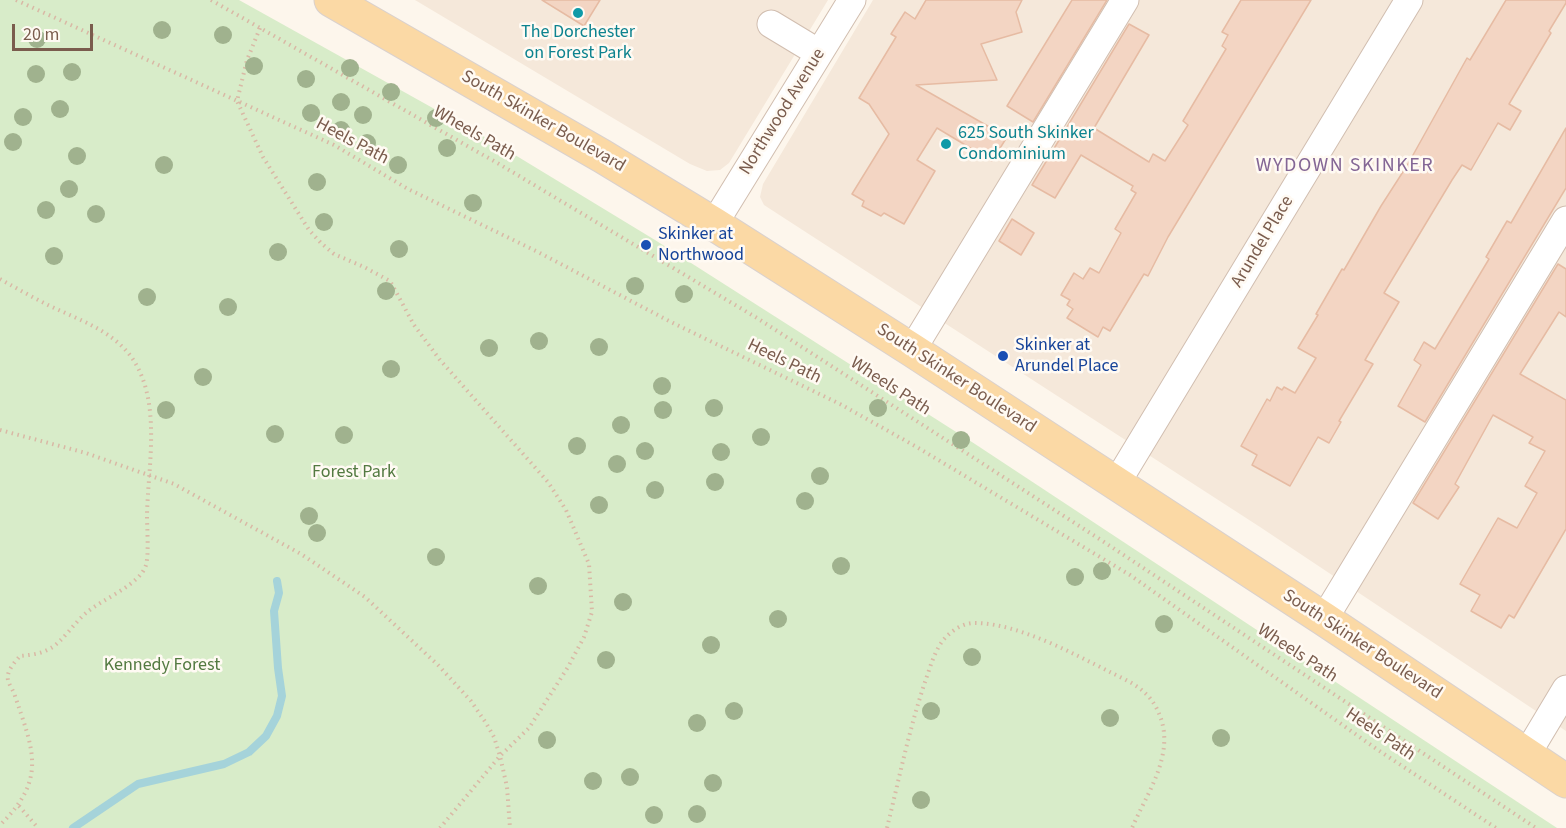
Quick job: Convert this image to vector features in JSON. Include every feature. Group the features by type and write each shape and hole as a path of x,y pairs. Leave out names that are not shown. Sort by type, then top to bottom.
{"main road":[{"name":"South Skinker Boulevard","path":"331,0 602,156 714,224 912,350 1324,619 1566,781"}],"street":[{"path":"912,350 1125,0"},
{"name":"Arundel Place","path":"1116,484 1409,0"},
{"name":"Northwood Avenue","path":"714,224 819,53 847,2"},
{"path":"771,24 819,53"},
{"path":"1324,619 1566,220"},
{"path":"1527,754 1566,689"}],"path":[{"name":"Heels Path","path":"16,0 334,145 408,189 537,252 671,322 840,404 915,446 1130,575 1378,750 1496,828"},
{"name":"Wheels Path","path":"211,0 499,164 757,318 1101,540 1536,828"},
{"path":"260,28 247,60 237,101 263,157 309,230 334,254 390,282 414,325 440,360 548,482 566,510 589,564 592,612 584,637 550,698 529,728 501,756 440,828"},
{"path":"0,279 109,335 121,345 133,360 143,381 149,408 151,434 146,566 130,586 106,598 86,613 52,648 36,654 20,656 9,670 8,680 29,738 32,760 31,782 19,806 0,825"},
{"path":"0,430 86,453 174,484 301,554 365,597 417,644 471,701 494,737 501,756 507,787 510,828"},
{"path":"887,828 917,707 930,666 944,639 957,627 976,622 1015,631 1093,664 1133,684 1153,703 1160,717 1164,735 1163,754 1158,773 1132,828"},
{"path":"19,806 38,828"}],"shaded area":[{"path":"415,0 828,0 729,163 720,170 707,171 690,164"},
{"path":"873,0 1111,0 926,310 764,205 760,197 763,184"},
{"path":"1135,0 1566,0 1566,731 1260,527 943,322"}],"green space":[{"name":"Forest Park","path":"0,0 239,0 492,141 655,240 975,444 1557,828 0,828"}],"building":[{"name":"The Dorchester on Forest Park","path":"542,0 600,0 584,26"},
{"path":"926,0 1022,0 1016,12 1022,32 981,44 997,80 916,85 1007,137 992,161 937,128 917,160 935,171 904,224 884,213 881,216 862,206 864,201 852,194 889,134 869,104 859,98 896,37 891,34 905,12 915,19"},
{"path":"1072,0 1107,0 1033,122 1007,106"},
{"path":"1241,0 1311,0 1168,237 1148,276 1144,274 1110,331 1103,327 1098,337 1067,318 1073,309 1067,305 1070,300 1061,295 1074,273 1083,279 1090,268 1099,273 1121,233 1115,229 1136,193 1131,190 1133,186 1081,155 1055,198 1032,185 1129,24 1149,35 1094,128 1149,162 1153,154 1165,161 1188,125 1183,121 1226,49 1222,46 1228,35 1222,32"},
{"path":"1506,0 1566,0 1566,3 1509,104 1521,111 1510,130 1498,123 1471,170 1462,165 1452,180 1384,293 1399,302 1365,360 1373,364 1339,421 1341,422 1329,443 1318,437 1290,486 1252,465 1257,455 1241,446 1267,399 1270,401 1277,387 1282,390 1284,387 1295,393 1316,358 1298,348 1318,315 1316,314 1408,164 1467,58 1470,60"},
{"path":"1566,128 1566,188 1425,422 1398,406 1421,365 1414,360 1424,342 1435,349 1489,259 1486,257 1507,221 1511,223"},
{"path":"1012,219 1034,233 1021,255 999,241"},
{"path":"1558,264 1566,269 1566,317 1559,312 1520,374 1566,400 1566,529 1514,618 1509,615 1501,628 1471,611 1480,595 1460,584 1498,518 1517,528 1537,493 1525,486 1545,451 1529,443 1533,437 1493,415 1455,484 1459,487 1438,519 1413,503"}],"waterway":[{"path":"73,828 138,784 224,764 249,752 266,736 277,716 282,696 274,611 279,593 277,581"}],"place":[{"name":"The Dorchester on Forest Park","path":"578,13"},
{"name":"625 South Skinker Condominium","path":"946,144"},
{"name":"Skinker at Northwood","path":"646,245"},
{"name":"Skinker at Arundel Place","path":"1003,356"}],"district":[{"name":"WYDOWN SKINKER","path":"1345,167"}],"park label":[{"name":"Kennedy Forest","path":"162,666"}]}
